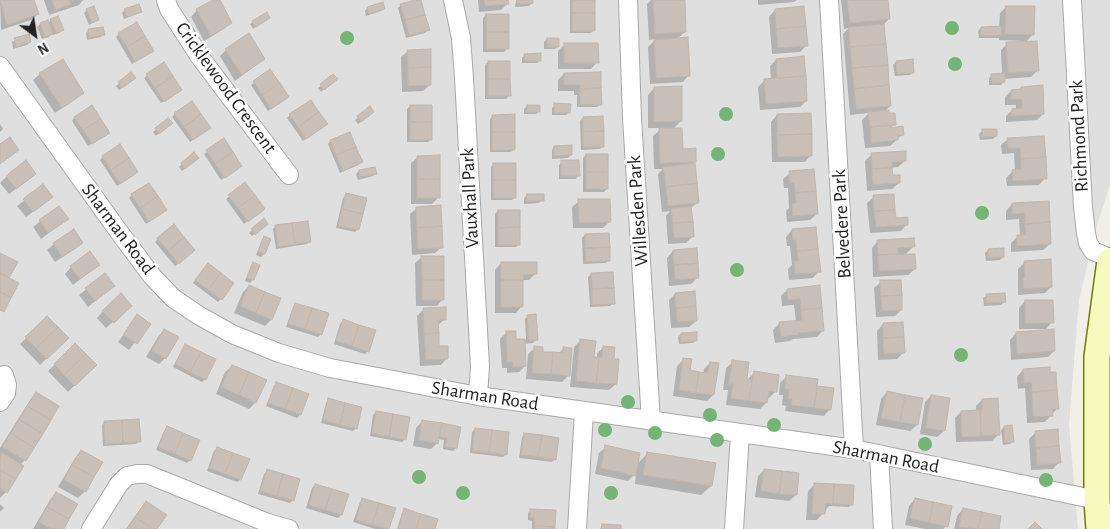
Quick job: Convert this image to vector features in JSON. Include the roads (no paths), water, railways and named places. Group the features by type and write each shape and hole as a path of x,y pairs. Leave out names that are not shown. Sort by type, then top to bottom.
{"street":[{"name":"Cricklewood Crescent","path":"166,0 169,9 200,57 289,175"},
{"name":"Vauxhall Park","path":"453,0 461,38 464,78 480,366 478,396"},
{"name":"Willesden Park","path":"628,0 633,128 651,421"},
{"name":"Belvedere Park","path":"829,0 854,449"},
{"name":"Richmond Park","path":"1072,0 1086,233 1088,243 1093,251 1110,260"},
{"name":"Sharman Road","path":"0,66 127,243 152,276 173,298 232,334 279,353 330,368 478,396 854,449 1097,500"},
{"path":"1099,529 1097,500 1097,357 1110,260"},
{"path":"0,402 6,393 7,385 4,375"},
{"path":"577,529 584,412"},
{"path":"734,529 740,434"},
{"path":"879,454 883,529"},
{"path":"91,529 119,484 127,476 137,474 147,474 266,526 289,529"}]}
